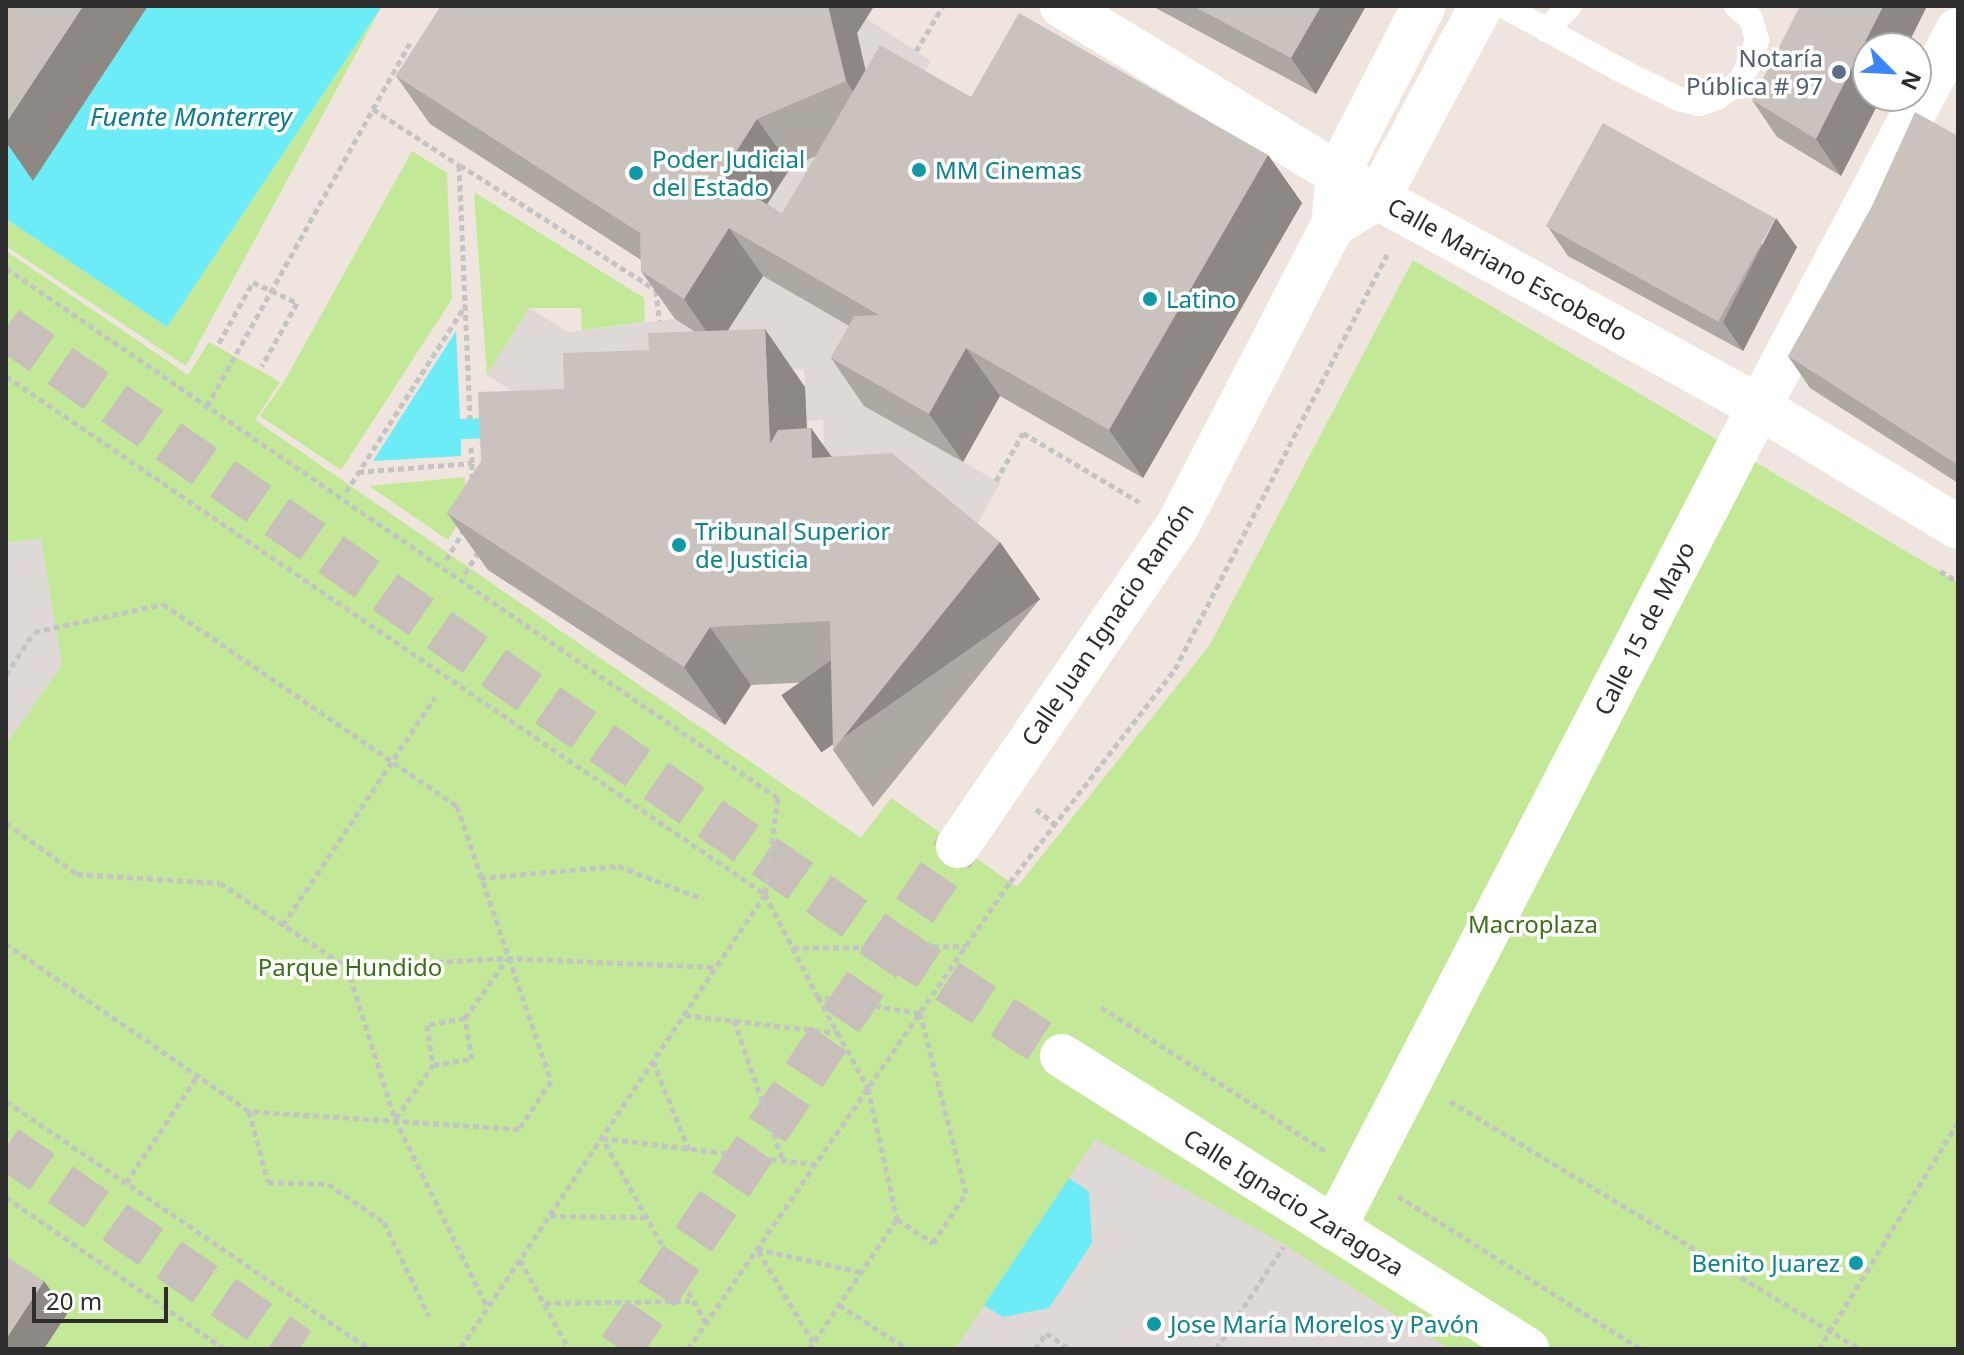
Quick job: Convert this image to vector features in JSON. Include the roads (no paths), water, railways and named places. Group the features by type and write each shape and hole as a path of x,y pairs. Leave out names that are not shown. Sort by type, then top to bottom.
{"street":[{"name":"Calle Juan Ignacio Ramón","path":"958,846 1178,525 1333,225 1338,173 1424,6"},
{"path":"1333,225 1378,198 1481,6"},
{"name":"Calle Mariano Escobedo","path":"1067,7 1378,198 1759,407 1958,527"},
{"name":"Calle 15 de Mayo","path":"1334,1228 1958,30"},
{"name":"Calle Ignacio Zaragoza","path":"1062,1056 1527,1349"}],"lane":[{"path":"1503,6 1679,99 1699,104 1717,98 1739,82 1750,63 1757,40 1751,19 1736,6"},
{"path":"1546,30 1570,6"}],"water":[{"name":"Fuente Monterrey","path":"148,6 382,6 167,327 6,219 6,78"},
{"path":"456,331 460,419 521,417 522,437 461,439 461,456 373,461"},
{"path":"1069,1178 1089,1192 1092,1243 1049,1308 1003,1317 984,1305"}],"tunnel":[{"path":"6,328 892,945 1062,1056"},
{"path":"620,1349 958,846"},
{"path":"6,1147 299,1349"}],"place":[{"name":"Notaría Pública # 97","path":"1839,72"},
{"name":"MM Cinemas","path":"919,170"},
{"name":"Poder Judicial del Estado","path":"636,173"},
{"name":"Latino","path":"1150,299"},
{"name":"Tribunal Superior de Justicia","path":"679,545"},
{"name":"Benito Juarez","path":"1856,1263"},
{"name":"Jose María Morelos y Pavón","path":"1154,1324"}],"park label":[{"name":"Macroplaza","path":"1533,924"},
{"name":"Parque Hundido","path":"350,967"}]}
